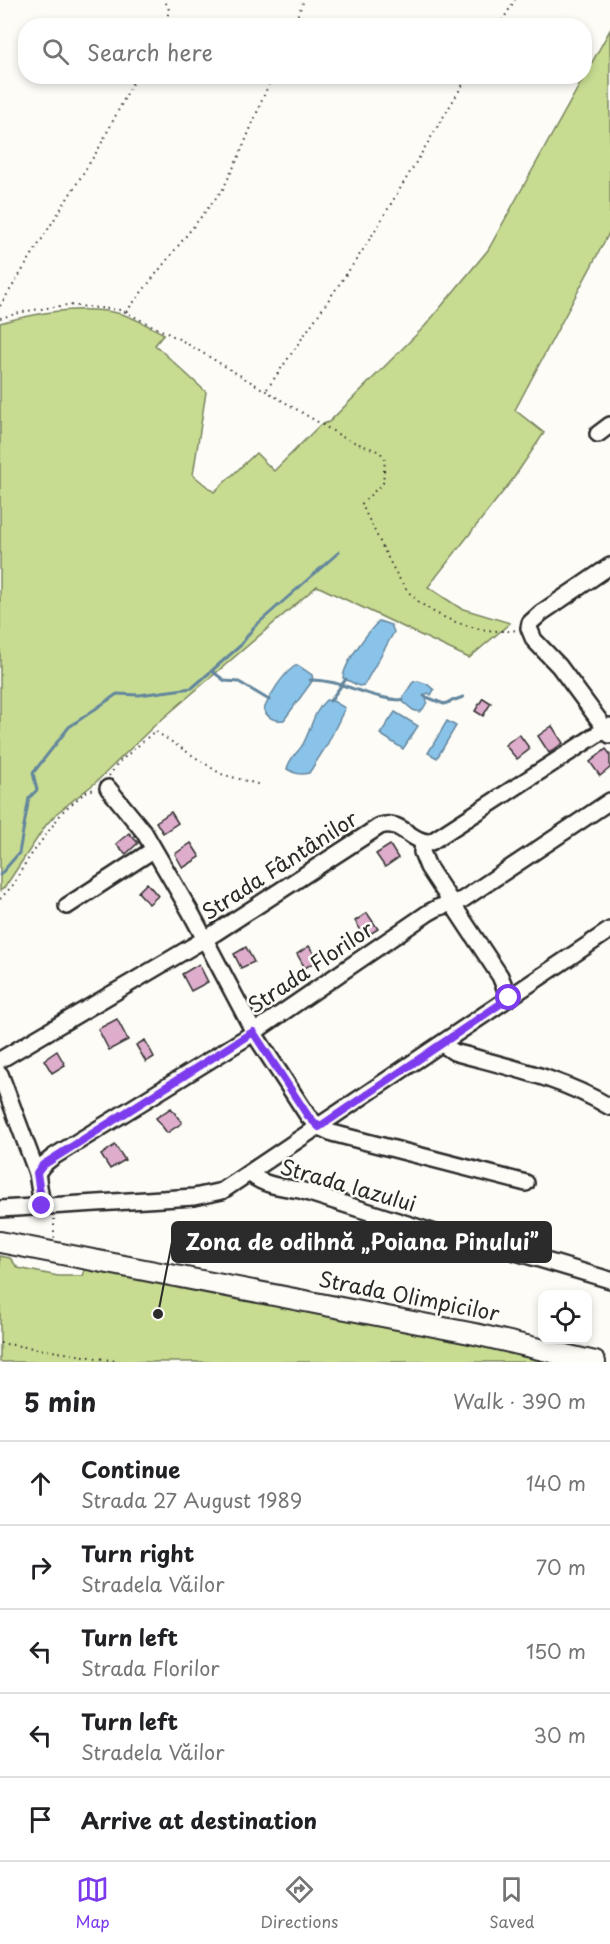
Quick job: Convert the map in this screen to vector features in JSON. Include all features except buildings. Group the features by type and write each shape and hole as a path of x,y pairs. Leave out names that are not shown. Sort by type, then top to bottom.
{"main road":[{"name":"Strada Olimpicilor","path":"0,1242 475,1334 595,1362"}],"street":[{"path":"509,998 500,976 424,860 423,842 431,842 439,838 608,730 559,666 534,640 529,628 541,613 610,566"},
{"path":"108,788 144,832 205,939 253,1032 308,1116 319,1127 526,1183"},
{"name":"Strada Florilor","path":"37,1173 53,1157 253,1032 428,913 462,900 610,801"},
{"name":"Strada Fântânilor","path":"0,1060 205,939 380,826 397,825 423,842"},
{"path":"67,906 153,850"},
{"path":"0,1209 48,1210 194,1197 222,1191 610,930"},
{"path":"442,1044 454,1052 550,1079 610,1107"},
{"path":"0,1074 37,1173 48,1210"},
{"name":"Strada Iazului","path":"250,1173 263,1183 272,1186 300,1190 473,1245 509,1250 610,1280"}],"path":[{"path":"163,0 169,5 170,11 166,18"},
{"path":"296,18 303,0"},
{"path":"504,18 515,0"},
{"path":"0,306 99,148 132,84"},
{"path":"126,312 223,189 269,84"},
{"path":"267,390 365,247 463,84"},
{"path":"0,318 27,311 67,306 121,310 181,339 346,439 380,452 385,459 383,483 362,503 405,587 417,601 462,625 489,631 508,632 529,628"},
{"path":"48,1210 54,1244"},
{"path":"0,1343 123,1362"}],"green space":[{"path":"610,30 610,231 515,410 544,433 513,479 428,587 460,608 510,623 469,658 317,586 153,727 95,783 57,813 46,825 5,887 0,891 0,323 58,311 103,311 129,317 164,334 155,345 206,392 193,475 214,492 256,453 274,471 320,425 329,422 425,326 488,250 580,84 592,84 592,62"},
{"path":"0,1256 10,1258 18,1268 58,1276 83,1276 85,1269 442,1338 553,1362 0,1362"}],"water":[{"path":"379,621 391,625 394,632 364,685 359,686 343,678 344,672 357,648"},
{"path":"295,666 299,666 312,675 313,680 284,720 272,719 264,709 277,686"},
{"path":"418,681 434,690 431,695 428,693 425,695 427,702 419,712 401,700 413,682"},
{"path":"326,700 345,708 327,745 309,773 300,774 287,769 303,744 315,716"},
{"path":"395,712 418,726 403,749 380,734"},
{"path":"447,721 456,726 437,758 428,753"}],"waterway":[{"path":"0,875 19,853 29,798 37,790 33,773 69,727 117,694 139,695 192,688 240,646 254,627 339,552"},
{"path":"212,671 225,681 239,682 269,700"},
{"path":"330,701 346,679"},
{"path":"310,680 333,683 379,697 403,700"},
{"path":"424,696 444,704 463,697"}],"place":[{"name":"Zona de odihnă „Poiana Pinului”","path":"158,1314"}],"route":[{"path":"42,1206 37,1173 43,1165 253,1032 308,1116 319,1127 509,998"}]}
